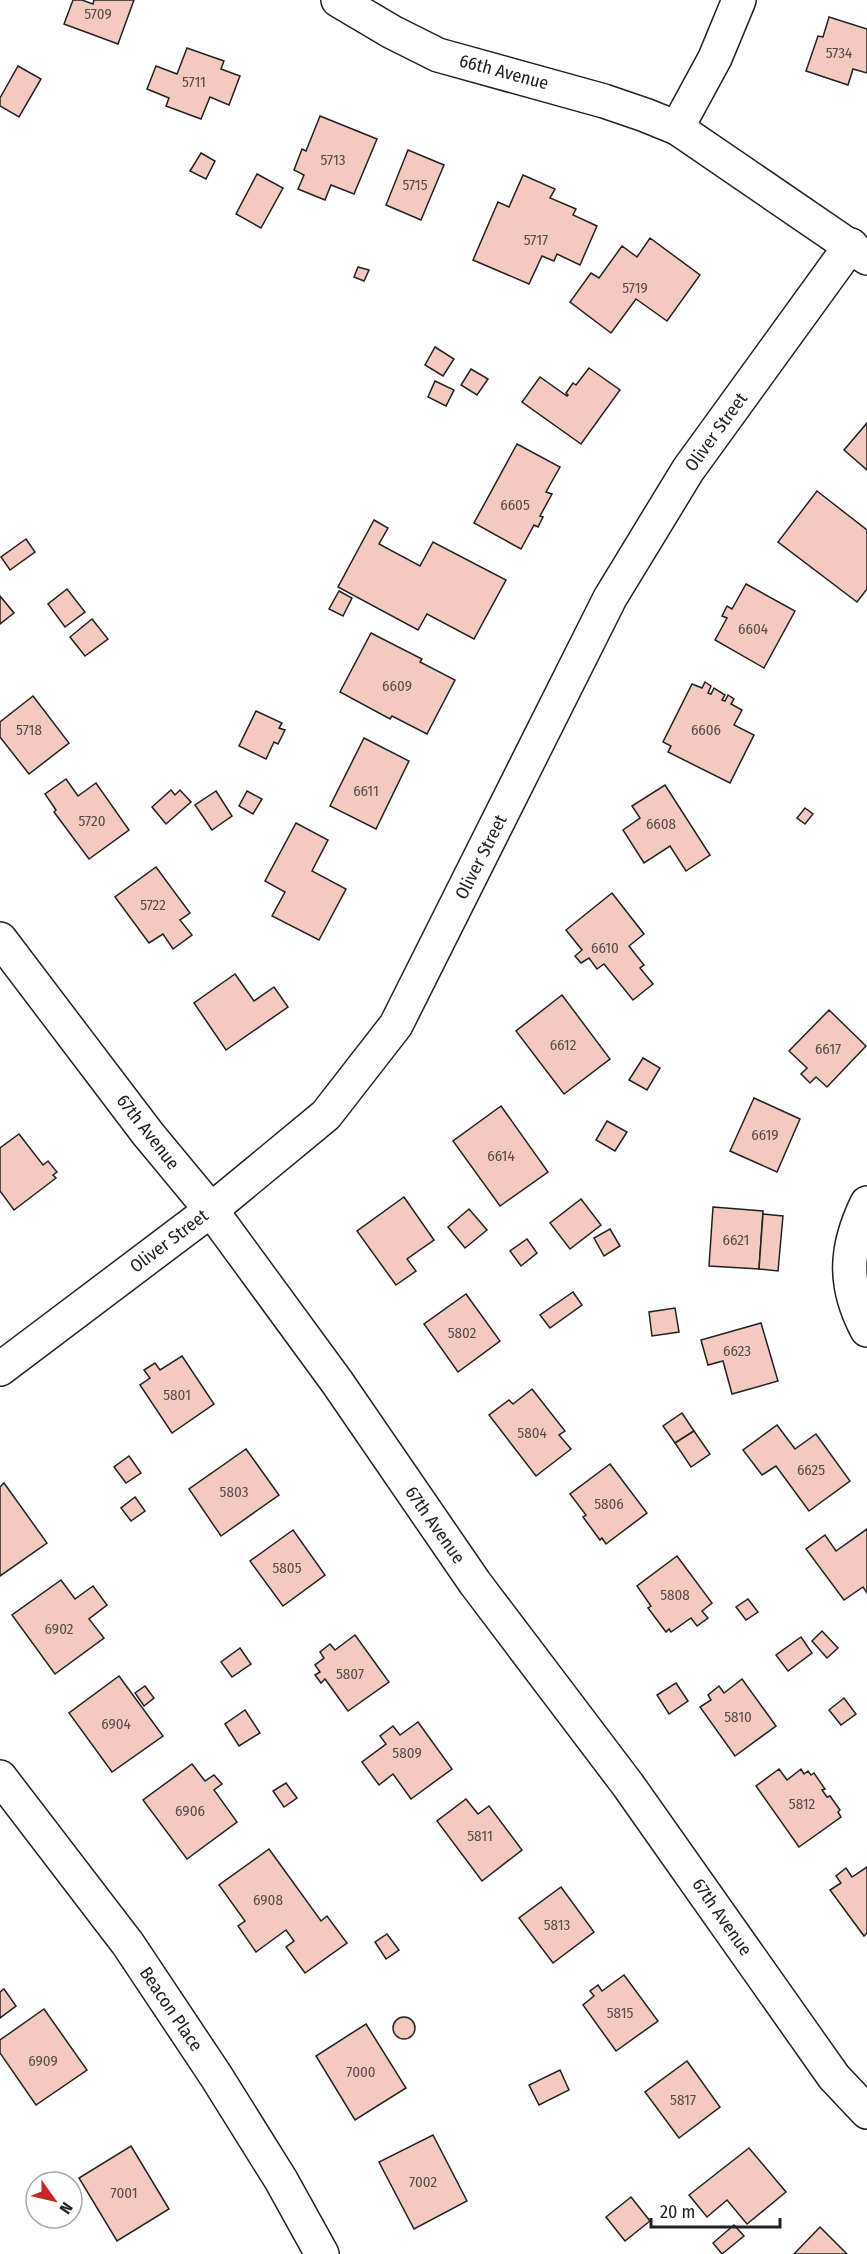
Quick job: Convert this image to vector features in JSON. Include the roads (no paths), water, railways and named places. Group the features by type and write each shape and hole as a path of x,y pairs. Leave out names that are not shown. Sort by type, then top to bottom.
{"street":[{"name":"66th Avenue","path":"338,0 392,32 438,55 604,101 677,128 859,252"},
{"path":"677,128 716,58 739,0"},
{"name":"Oliver Street","path":"0,1369 211,1210 326,1115 396,1025 610,598 688,470 859,252"},
{"name":"67th Avenue","path":"0,939 148,1134 211,1210 337,1382 475,1583 628,1785 834,2077 867,2112"},
{"path":"867,1203 849,1254 851,1290 859,1315 867,1330"},
{"name":"Beacon Place","path":"0,1777 128,1944 234,2104 281,2180 322,2254"}]}
